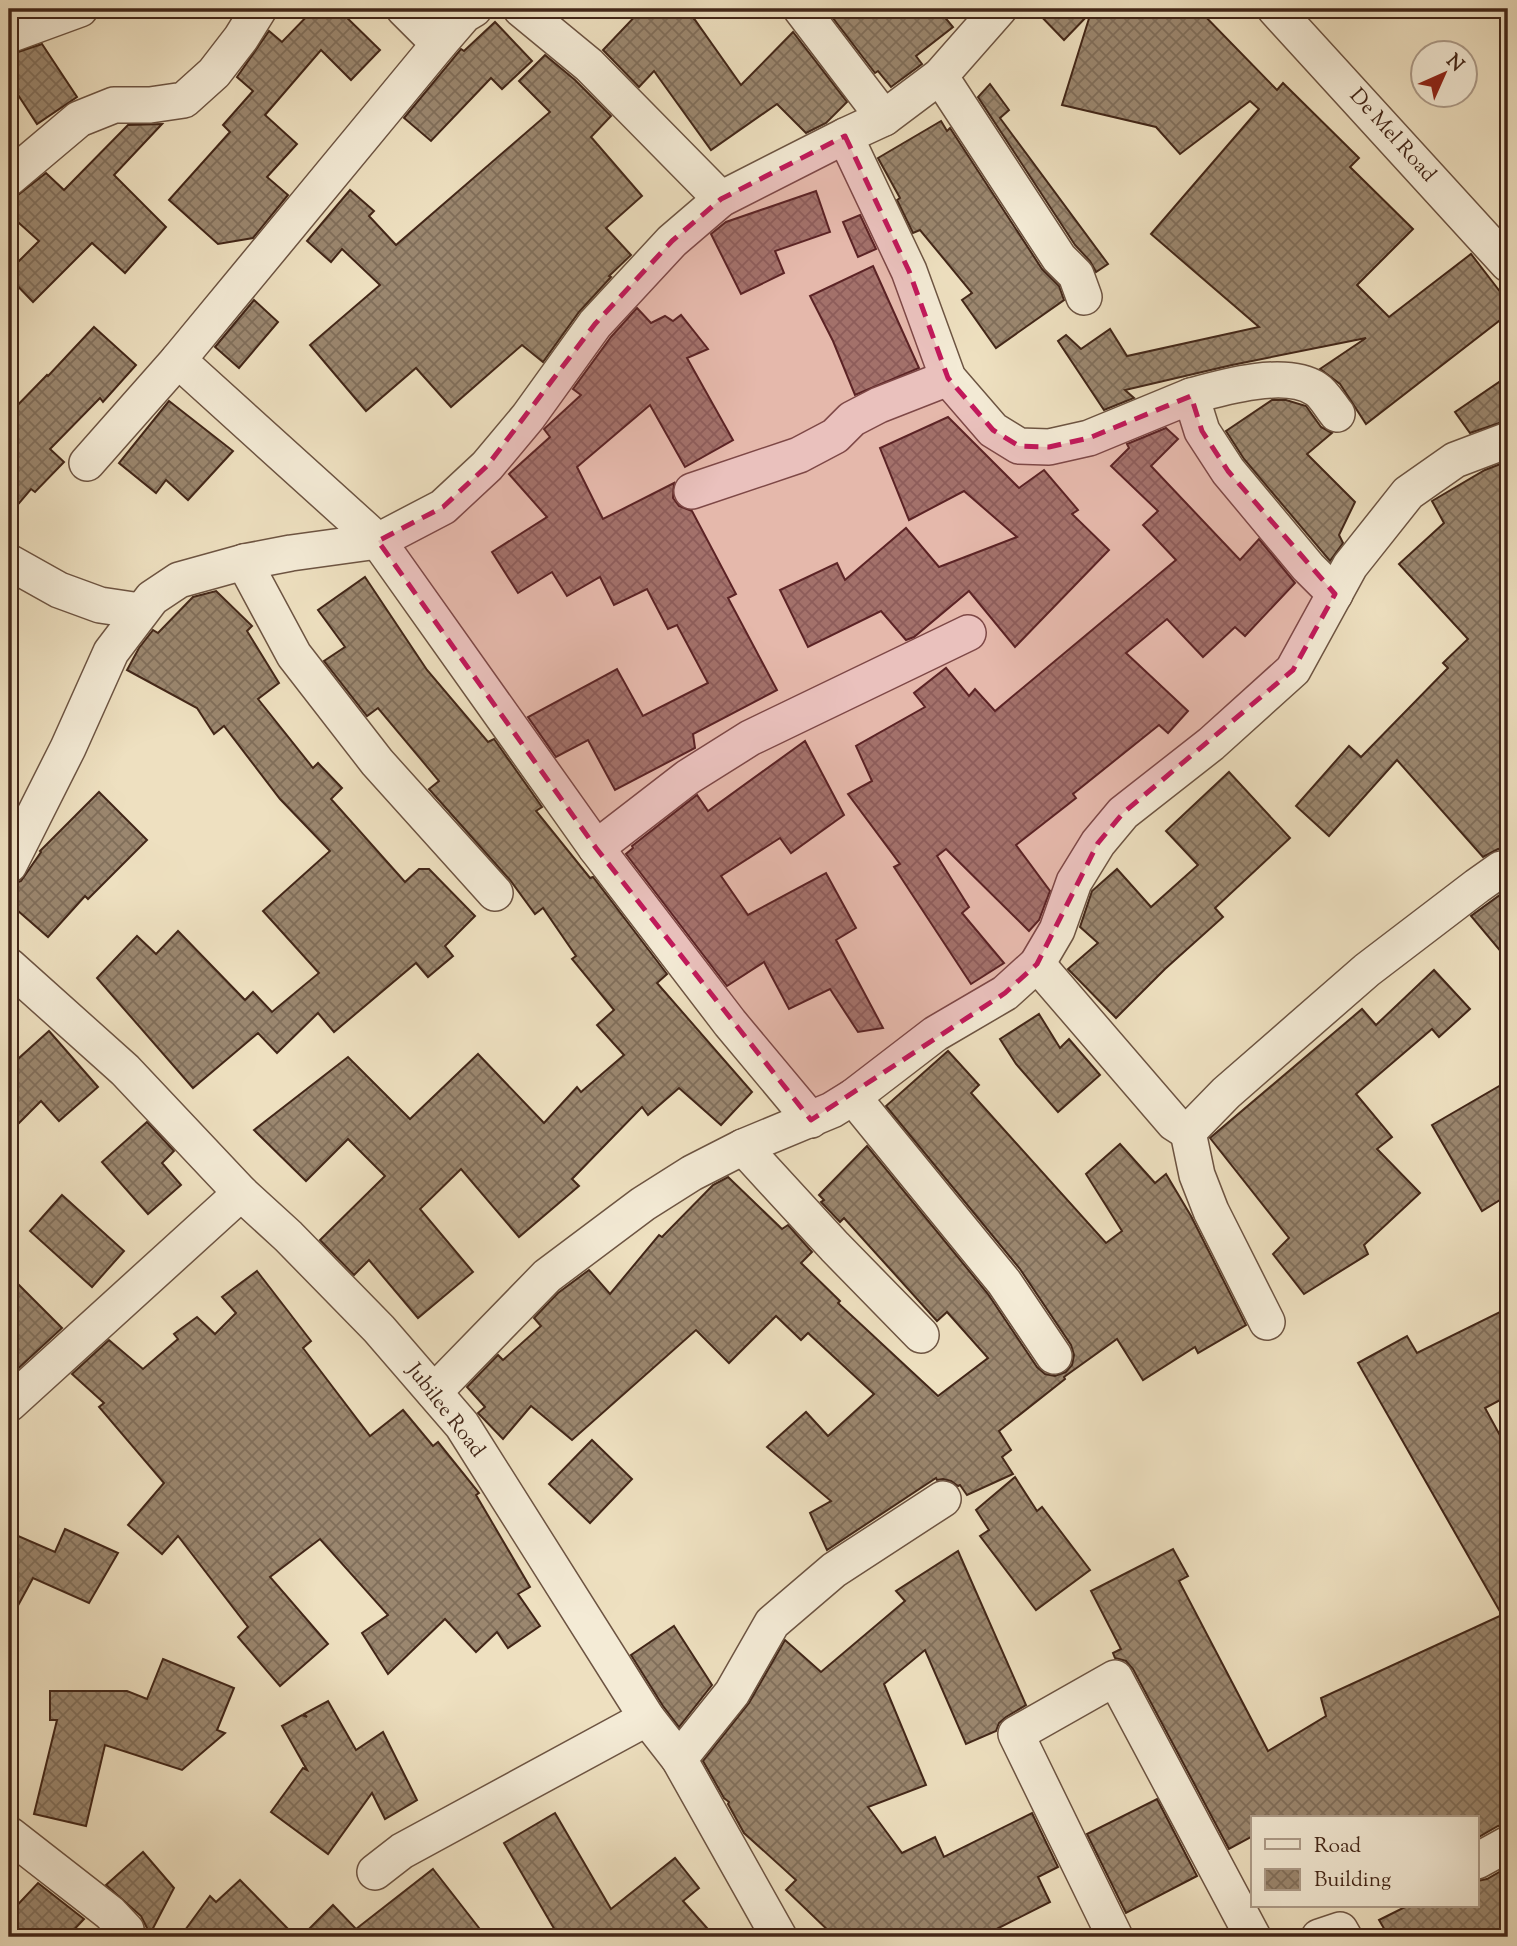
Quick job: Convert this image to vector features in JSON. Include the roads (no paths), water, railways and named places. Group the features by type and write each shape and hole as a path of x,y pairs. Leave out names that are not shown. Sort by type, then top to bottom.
{"street":[{"path":"9,35 80,9"},
{"path":"9,178 79,119 114,105 150,105 184,100 214,73 242,38 259,9"},
{"path":"404,9 439,44"},
{"path":"87,463 178,360 439,44 464,15 474,9"},
{"path":"521,9 589,65 721,199"},
{"path":"801,9 884,118"},
{"path":"9,865 68,748 111,652 152,598 179,580 244,562 378,541 443,507 487,466 528,417 595,324 672,240 721,199 884,118 940,76 999,9"},
{"name":"De Mel Road","path":"1288,13 1508,264"},
{"path":"940,76 1059,258 1076,275 1084,297"},
{"path":"845,136 909,271 948,378 993,430 1019,446 1049,447 1089,438 1191,396 1268,379 1316,389 1337,414"},
{"path":"178,360 378,541 596,848 730,1023 811,1120"},
{"path":"692,491 799,455 835,436 852,419 948,378"},
{"path":"1191,396 1202,431 1228,471 1308,567 1335,594"},
{"path":"433,1392 547,1276 643,1204 692,1173 743,1147 811,1120 853,1097 935,1034 1005,993 1037,964 1057,930 1074,882 1098,843 1123,813 1212,744 1293,670 1350,566 1408,493 1455,460 1508,440"},
{"path":"9,562 59,590 100,606 140,611"},
{"path":"244,562 294,655 377,762 495,893"},
{"path":"596,848 688,778 750,738 968,633"},
{"path":"1188,1132 1226,1093 1367,970 1477,886 1501,869 1508,868"},
{"path":"1037,964 1174,1123 1188,1132 1197,1175 1211,1211 1267,1322"},
{"name":"Jubilee Road","path":"9,966 125,1070 241,1193 288,1236 379,1329 462,1424 647,1718 679,1759 779,1937"},
{"path":"853,1097 1004,1282 1054,1356"},
{"path":"743,1147 835,1248 920,1335"},
{"path":"9,1405 241,1193"},
{"path":"679,1759 732,1693 772,1623 834,1570 943,1499"},
{"path":"1115,1937 1016,1734 1115,1678 1253,1937"},
{"path":"375,1872 402,1851 647,1718"},
{"path":"10,1835 110,1913 126,1930 124,1937"},
{"path":"1478,1860 1508,1844"},
{"path":"1319,1937 1340,1930 1344,1937"}]}
